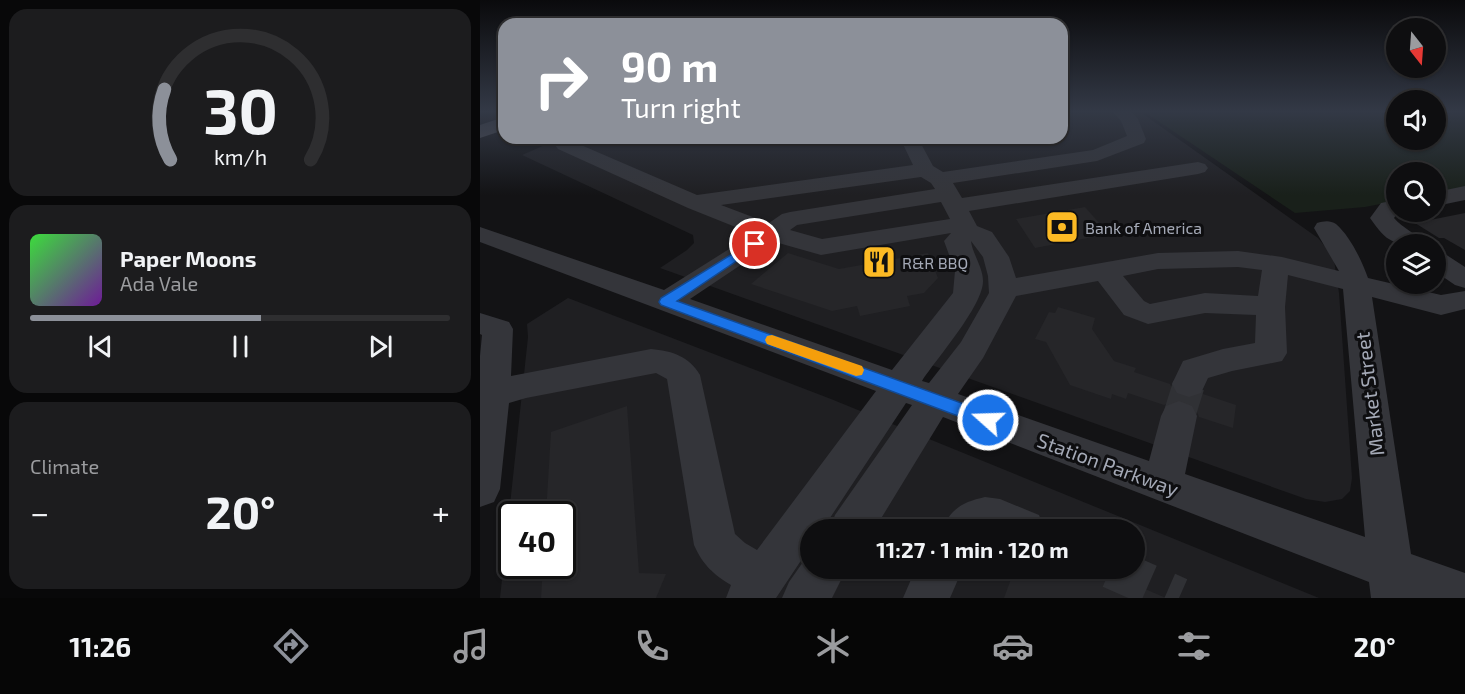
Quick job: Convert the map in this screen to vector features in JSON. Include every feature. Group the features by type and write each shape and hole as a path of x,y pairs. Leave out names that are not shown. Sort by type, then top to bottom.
{"street":[{"path":"567,144 565,145 694,202 772,233 821,247 950,201 1096,155 1137,139"},
{"path":"493,395 526,385 651,361 666,362 677,367 683,375 716,545 757,588 917,393 972,350 1003,293 1004,286 996,257 984,237 950,201 913,144"},
{"path":"666,302 790,219 950,201 1198,168"},
{"path":"1446,197 1465,194"},
{"path":"694,202 950,201"},
{"path":"855,519 917,393 940,335 970,290 969,269 957,241 950,201"},
{"path":"1386,212 1382,218 1397,234"},
{"name":"Market Street","path":"1326,228 1340,246 1353,270 1356,284 1392,583"},
{"name":"Station Parkway","path":"480,234 1163,484 1392,583 1465,596"},
{"path":"1004,286 1020,287 1158,261 1238,260 1276,264 1441,305 1462,298 1446,275"},
{"path":"1163,484 1184,400 1195,370 1215,362 1271,353 1271,307 1276,264"},
{"path":"1104,271 1134,308 1148,314 1205,303 1239,303 1271,307"},
{"path":"480,324 498,329 493,395 480,489"},
{"path":"976,519 994,516 1000,519"},
{"path":"805,598 818,579"},
{"path":"926,598 936,579"}],"shaded area":[{"path":"1068,139 1178,139 1318,238 1334,260 1339,293 1352,478 1350,491 1342,499 1325,502 1306,499 660,268 694,243 693,235 522,155 547,144 1068,144"},
{"path":"1185,139 1386,139 1386,150 1446,150 1446,139 1465,139 1465,189 1446,192 1446,162 1386,162 1386,203 1295,213"},
{"path":"568,298 831,399 1125,519 800,519 800,579 1145,579 1145,527 1319,598 500,598 502,579 576,579 576,501 510,501 528,337 527,324"}],"building":[{"name":"Bank of America","path":"1085,207 1109,234 1035,248 1016,219"},
{"path":"1465,213 1465,250 1446,239 1446,234 1433,234 1415,223 1446,222 1446,217"},
{"path":"788,253 839,269 928,253 938,278 924,293 907,296 910,306 860,316 857,306 832,311 751,284"},
{"path":"1058,307 1095,318 1092,329 1114,361 1136,368 1134,372 1170,384 1175,394 1188,399 1203,394 1236,405 1233,428 1199,417 1194,405 1180,399 1164,405 1128,393 1126,399 1112,394 1111,399 1070,385 1046,342 1035,339 1049,312 1055,313"},
{"path":"627,406 639,573 666,574 656,598 541,598 542,579 576,579 576,501 547,501 551,432"},
{"path":"1011,579 1122,579 1166,598 1004,598"}],"tunnel":[{"path":"1179,416 1189,384"},
{"path":"1136,579 1179,598"}],"slow traffic":[{"path":"772,340 856,370"}],"place":[{"name":"Bank of America","path":"1062,227"},
{"name":"R&R BBQ","path":"879,262"}],"route":[{"path":"755,244 666,302 988,420"}]}
